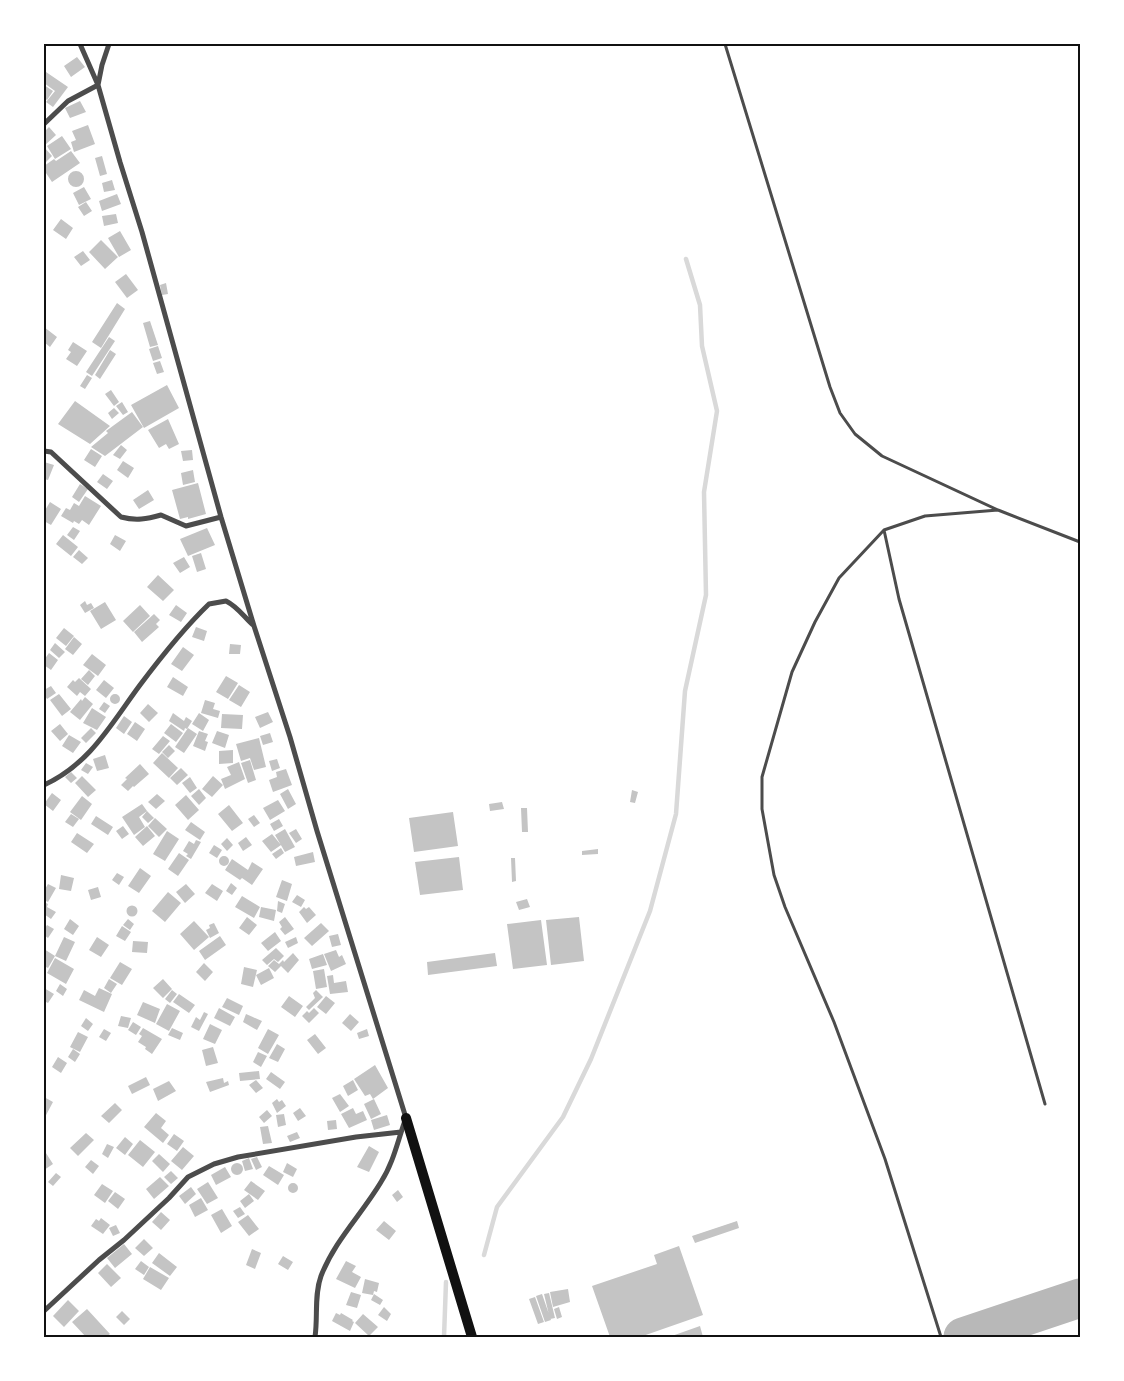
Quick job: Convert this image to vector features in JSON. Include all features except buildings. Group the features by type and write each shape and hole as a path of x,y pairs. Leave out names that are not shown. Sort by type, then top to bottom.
{"main road":[{"path":"406,1118 472,1337"}],"street":[{"path":"80,44 98,85 142,232 221,517 406,1118 398,1147 381,1183 343,1234 321,1276 317,1292 315,1337"},
{"path":"98,85 109,44"},
{"path":"44,124 68,100 98,85"},
{"path":"44,451 50,452 121,517 132,520 161,515 186,526 221,517"},
{"path":"44,785 60,777 84,759 142,683 210,604 226,601 240,610 254,626"},
{"path":"44,1312 99,1260 124,1240 188,1177 214,1164 238,1157 356,1137 401,1132"}],"lane":[{"path":"725,44 830,387 840,414 854,434 882,456 998,510 1080,542"},
{"path":"941,1337 885,1159 834,1022 785,907 774,875 762,809 762,776 792,672 815,622 839,578 884,530 925,516 998,510"},
{"path":"884,530 902,608 1045,1104"}],"waterway":[{"path":"484,1255 497,1207 563,1117 591,1059 650,911 676,814 685,691 706,595 704,492 717,411 702,346 700,305 686,259"},
{"path":"444,1337 446,1282"}],"taxiway":[{"path":"963,1337 1080,1298"}]}
